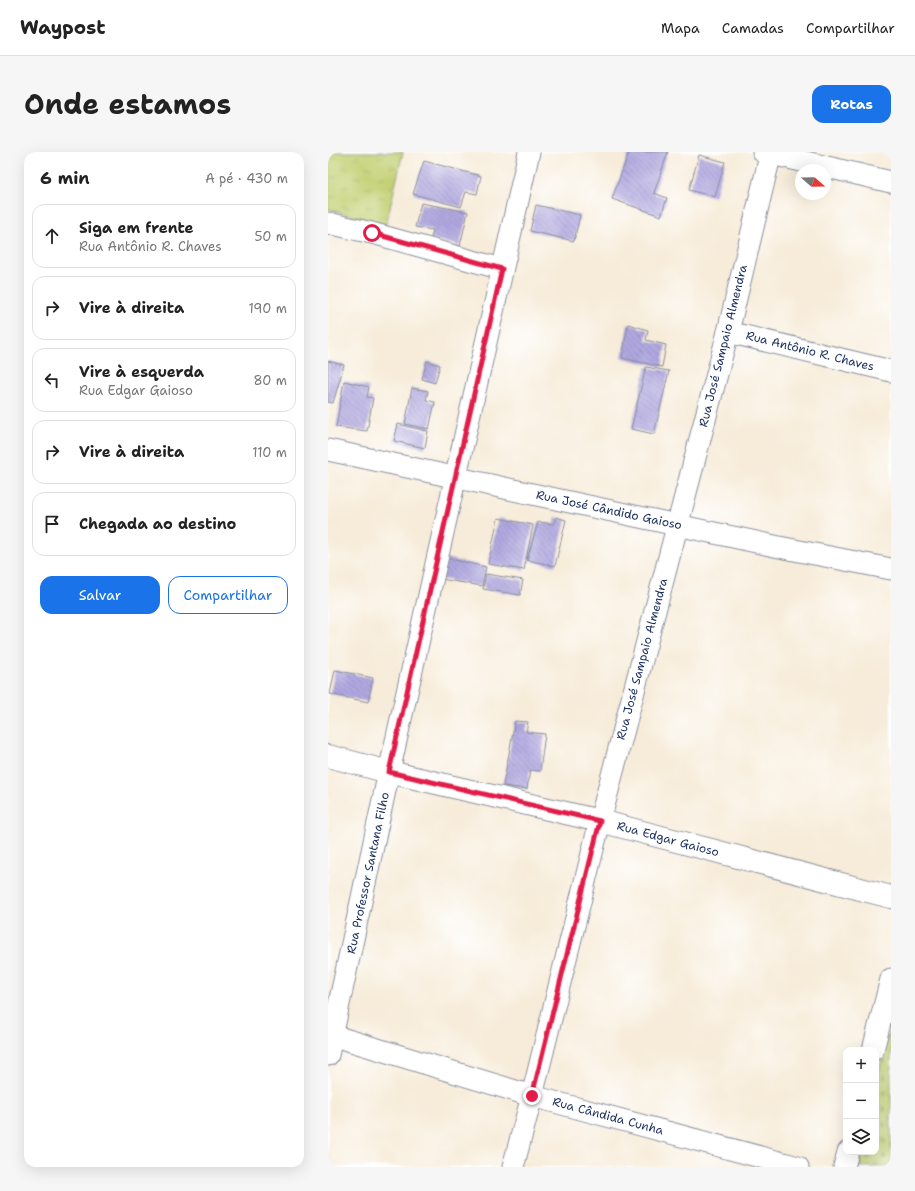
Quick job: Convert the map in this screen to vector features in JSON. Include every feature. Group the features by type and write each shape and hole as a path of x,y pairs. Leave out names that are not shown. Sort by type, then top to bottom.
{"main road":[{"name":"Rua Edgar Gaioso","path":"328,756 389,772 600,821 891,897"}],"street":[{"name":"Rua Professor Santana Filho","path":"328,1055 330,1034 529,152"},
{"path":"768,153 891,182"},
{"name":"Rua José Sampaio Almendra","path":"513,1167 600,821 728,332 768,153"},
{"path":"328,223 372,233 502,269"},
{"name":"Rua Antônio R. Chaves","path":"728,332 891,371"},
{"name":"Rua José Cândido Gaioso","path":"328,450 779,547 891,569"},
{"path":"874,1047 891,979"},
{"name":"Rua Cândida Cunha","path":"330,1034 532,1096 798,1167"},
{"path":"844,1167 847,1155"}],"green space":[{"path":"328,152 403,152 386,225 328,209"},
{"path":"891,1025 891,1167 853,1167 856,1155 879,1155 879,1071"}],"building":[{"path":"629,152 668,152 654,193 667,198 661,216 612,199"},
{"path":"699,155 725,162 715,197 689,190"},
{"path":"424,161 481,176 477,194 466,192 461,207 413,194"},
{"path":"421,203 468,212 460,246 431,239 433,230 415,227"},
{"path":"536,205 580,215 574,241 530,231"},
{"path":"628,324 648,330 646,340 666,345 662,367 622,358"},
{"path":"328,361 344,365 333,403 328,402"},
{"path":"427,361 440,365 435,383 422,379"},
{"path":"646,367 669,371 654,434 631,429"},
{"path":"344,381 369,387 367,397 373,398 367,431 336,427"},
{"path":"412,388 428,391 426,400 435,402 429,429 405,424"},
{"path":"398,424 428,431 425,448 394,441"},
{"path":"556,517 566,520 555,566 527,560 538,522 554,524"},
{"path":"498,518 533,525 524,570 488,564"},
{"path":"446,558 486,567 482,586 441,579"},
{"path":"486,574 523,580 520,595 483,589"},
{"path":"335,670 373,678 368,702 330,694"},
{"path":"515,721 528,722 526,732 545,734 540,771 530,770 527,789 503,786"}],"route":[{"path":"372,233 502,269 389,772 600,821 532,1096"}]}
